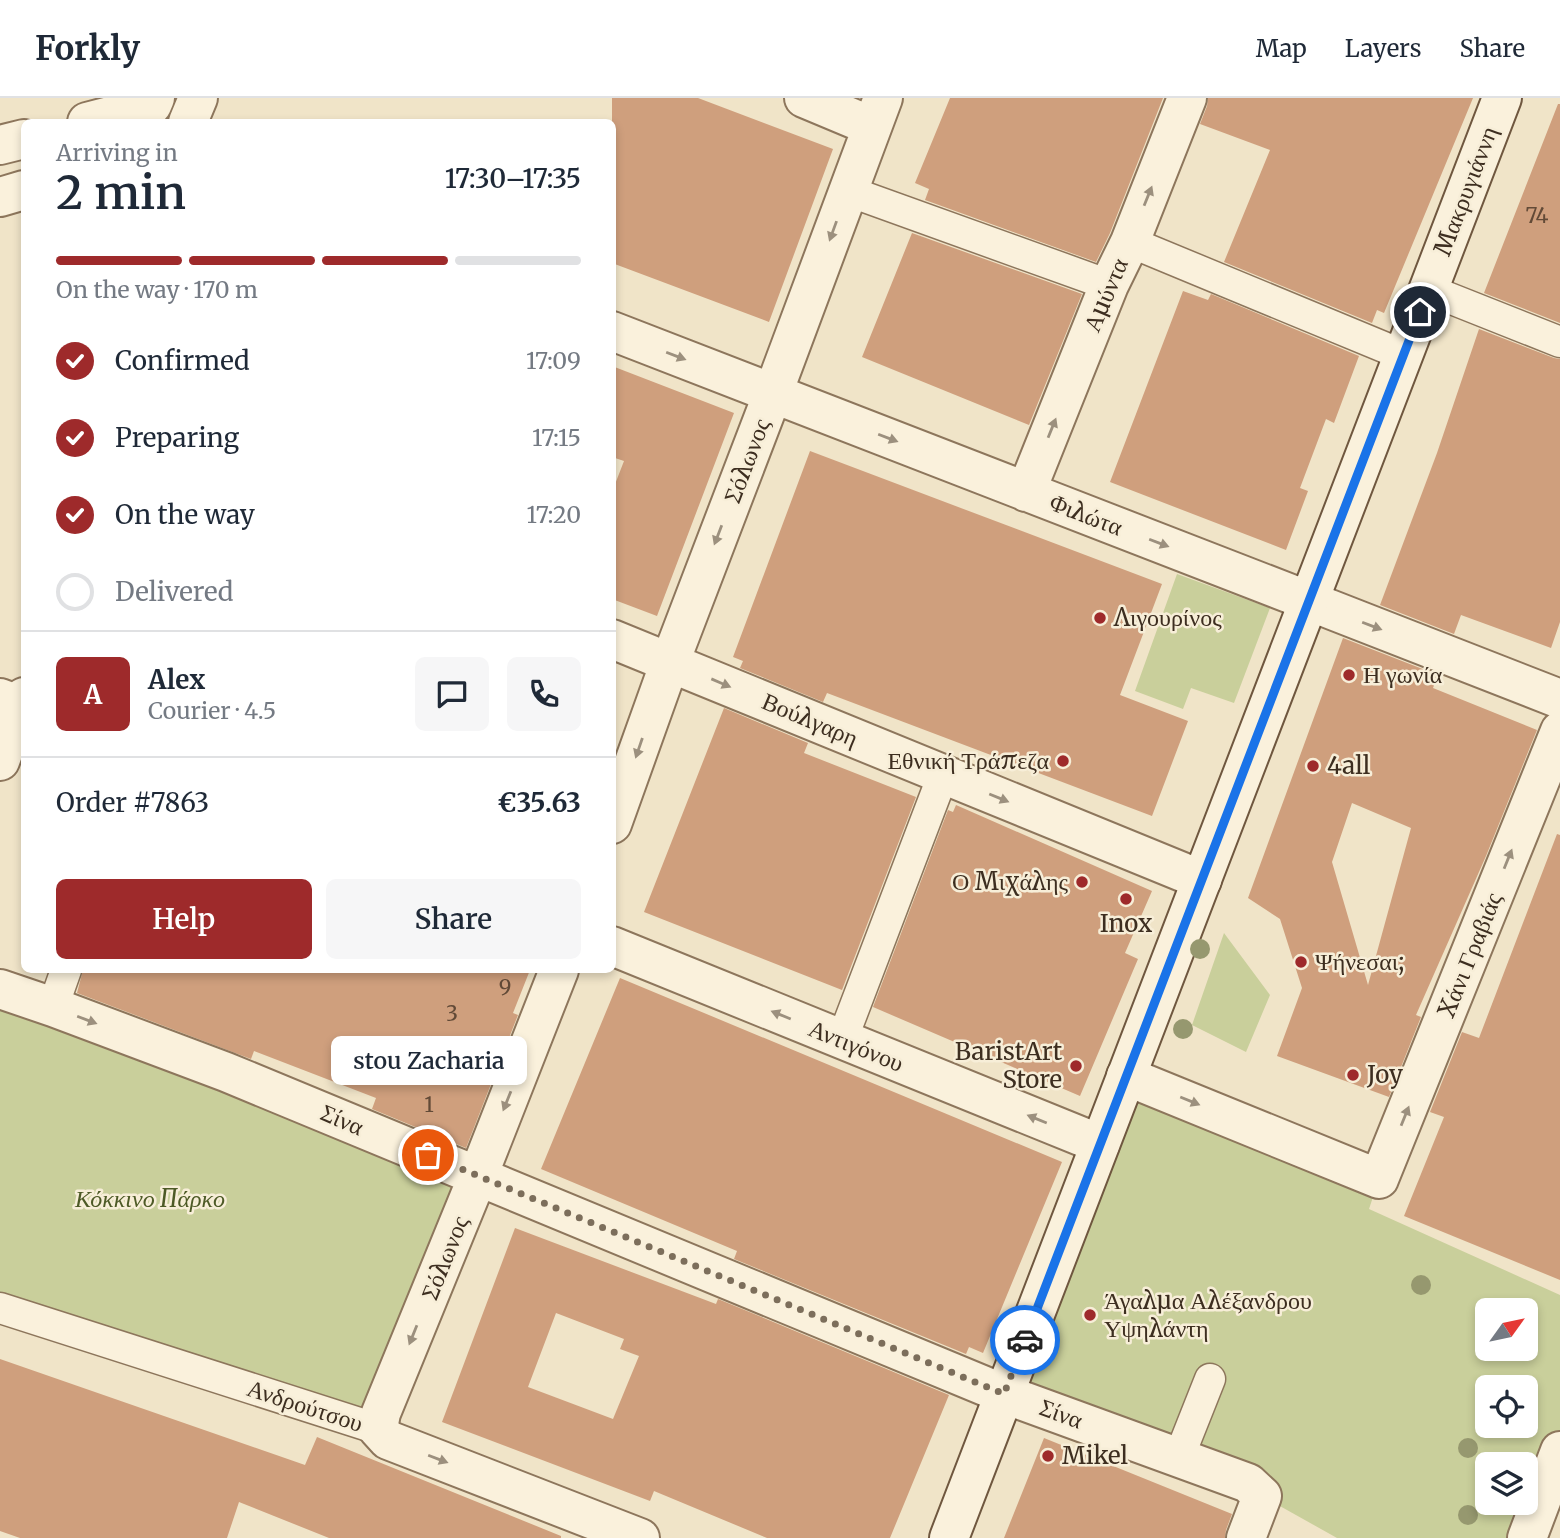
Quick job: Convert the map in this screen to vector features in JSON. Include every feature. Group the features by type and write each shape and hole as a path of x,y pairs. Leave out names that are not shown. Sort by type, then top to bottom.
{"street":[{"path":"189,119 198,98"},
{"path":"804,98 877,112"},
{"name":"Αμύντα","path":"1026,492 1187,98"},
{"name":"Μακρυγιάννη","path":"949,1538 1502,98"},
{"path":"103,119 156,109"},
{"name":"Σόλωνος","path":"616,813 877,112"},
{"path":"0,145 21,140"},
{"path":"0,197 21,191"},
{"path":"848,191 1109,285"},
{"path":"1130,242 1403,355"},
{"path":"1429,290 1560,342"},
{"name":"Φιλώτα","path":"616,333 1560,699"},
{"name":"Βούλγαρη","path":"616,641 1202,880"},
{"path":"0,761 17,702"},
{"name":"Χάνι Γραβιάς","path":"1126,1076 1380,1179 1560,731"},
{"path":"842,1040 943,775"},
{"name":"Αντιγόνου","path":"616,948 1100,1144"},
{"path":"53,1007 65,973"},
{"name":"Σόλωνος","path":"378,1429 382,1413 558,973"},
{"name":"Σίνα","path":"0,989 226,1072 1004,1394 1248,1483 1262,1496 1246,1538"},
{"name":"Ανδρούτσου","path":"0,1308 378,1429 388,1440 640,1538"},
{"path":"1185,1442 1210,1379"},
{"path":"1527,1538 1560,1451"}],"green space":[{"path":"1177,574 1270,608 1234,703 1191,688 1183,709 1135,691"},
{"path":"1224,933 1270,995 1246,1052 1192,1025"},
{"name":"Κόκκινο Πάρκο","path":"0,989 478,1176 378,1429 0,1301"},
{"path":"1126,1076 1379,1179 1369,1209 1560,1295 1560,1451 1538,1509 1538,1452 1475,1452 1475,1515 1536,1515 1527,1538 1337,1538 1262,1496 1004,1394"}],"building":[{"path":"612,98 698,98 833,149 769,322 616,265 616,119 612,119"},
{"path":"950,98 1163,98 1096,262 925,200 929,189 915,183"},
{"path":"1208,98 1473,98 1384,313 1377,310 1372,323 1224,262 1270,150 1200,124"},
{"path":"1560,104 1560,323 1484,293"},
{"path":"912,233 1082,294 1029,425 862,357"},
{"path":"1183,291 1208,300 1211,294 1359,356 1334,423 1326,419 1300,488 1308,491 1286,550 1110,482"},
{"path":"1479,329 1560,359 1560,622 1551,648 1461,615 1454,634 1380,605 1437,453"},
{"path":"616,368 734,413 657,616 616,601 616,482 624,461 616,458"},
{"path":"810,451 1162,584 1120,695 1188,721 1152,816 827,693 823,702 740,668 743,661 733,657"},
{"path":"1343,638 1438,675 1433,688 1537,730 1486,856 1416,1015 1421,1017 1389,1097 1277,1056 1302,988 1280,919 1248,898","holes":["1352,803 1411,828 1368,985 1332,862"]},
{"path":"724,708 808,743 804,753 916,797 842,990 644,912"},
{"path":"956,805 1152,891 1125,953 1138,959 1080,1096 873,1007 948,810 953,812"},
{"path":"1557,834 1560,835 1560,1280 1404,1216 1444,1117 1430,1112 1462,1032 1479,1038"},
{"path":"82,973 529,973 513,1013 518,1015 466,1148 372,1109 376,1098 254,1051 251,1059 77,993"},
{"path":"620,978 1062,1162 983,1353 969,1347 966,1354 734,1259 737,1251 541,1169"},
{"path":"515,1228 716,1304 718,1299 949,1395 890,1538 767,1538 654,1491 650,1501 442,1422","holes":["556,1313 624,1339 620,1349 639,1356 613,1419 528,1387"]},
{"path":"0,1359 305,1465 317,1437 561,1538 329,1538 239,1502 227,1538 20,1538 0,1531"},
{"path":"1044,1438 1232,1514 1225,1538 1004,1538"}],"way so far":[{"path":"428,1155 1004,1394 1025,1340"}],"place":[{"name":"Λιγουρίνος","path":"1100,618"},
{"name":"Η γωνία","path":"1349,675"},
{"name":"Εθνική Τράπεζα","path":"1063,761"},
{"name":"4all","path":"1313,766"},
{"name":"Ο Μιχάλης","path":"1082,882"},
{"name":"Inox","path":"1126,899"},
{"name":"Ψήνεσαι;","path":"1301,962"},
{"name":"BaristArt Store","path":"1076,1066"},
{"name":"Joy","path":"1353,1075"},
{"name":"stou Zacharia","path":"428,1155"},
{"name":"Άγαλμα Αλέξανδρου Υψηλάντη","path":"1090,1315"},
{"name":"Mikel","path":"1048,1456"}],"route":[{"path":"1025,1340 1420,312"}]}
